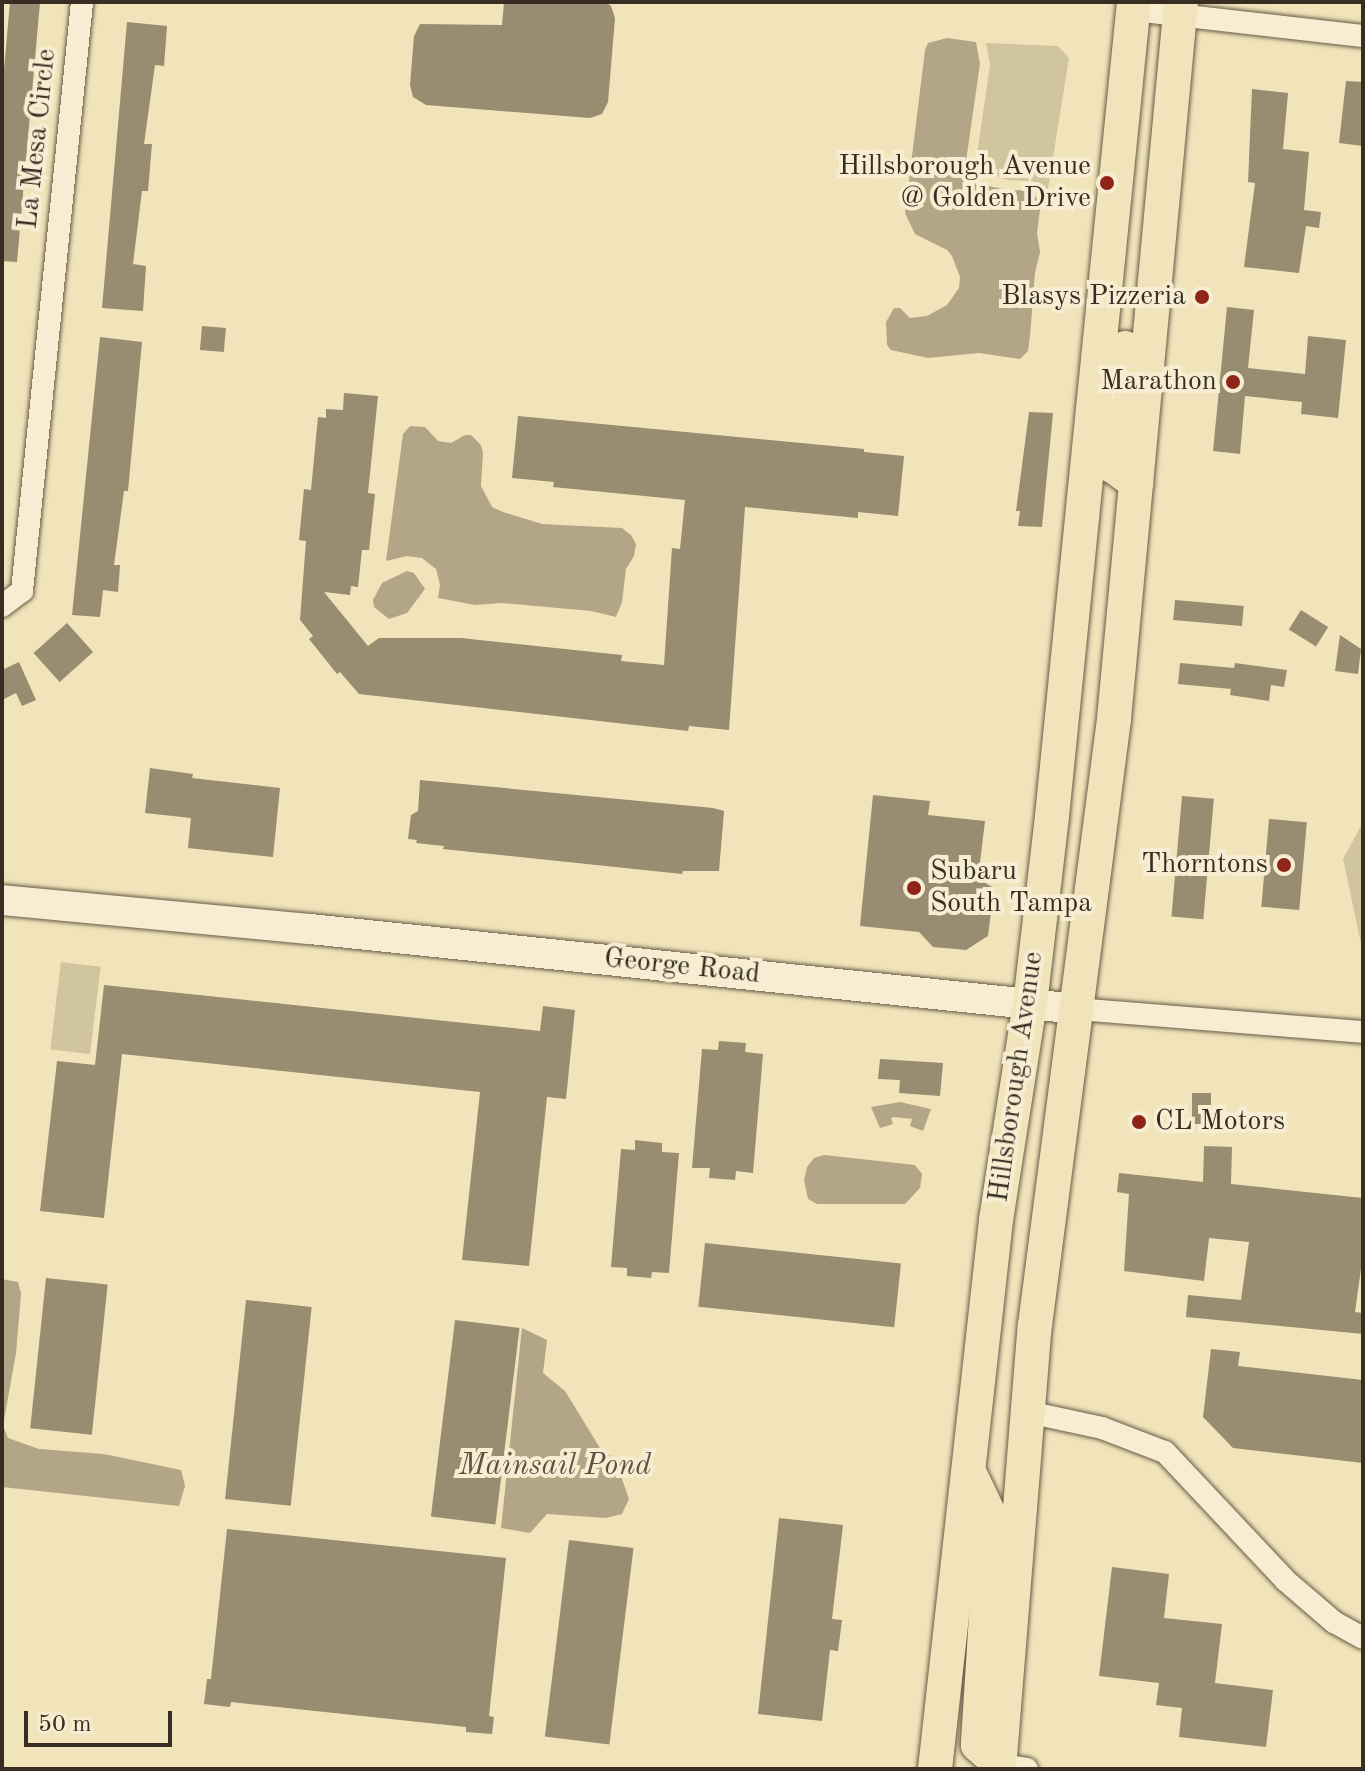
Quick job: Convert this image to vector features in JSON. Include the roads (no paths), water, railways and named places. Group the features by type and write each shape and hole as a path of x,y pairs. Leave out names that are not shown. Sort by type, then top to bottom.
{"main road":[{"name":"Hillsborough Avenue","path":"935,1769 996,1220 1030,1004 1134,6"},
{"name":"Hillsborough Avenue","path":"1009,1768 1035,1325 1101,836 1180,8"},
{"path":"1108,272 1128,323 1113,466 1136,483"},
{"path":"970,1474 992,1520 978,1745 1009,1768"}],"street":[{"name":"La Mesa Circle","path":"2,606 22,591 82,2"},
{"path":"1134,6 1180,8 1363,36"},
{"name":"George Road","path":"2,900 1077,1009 1363,1032"},
{"path":"1028,1412 1102,1428 1165,1452 1285,1580 1334,1622 1363,1638"}],"water":[{"path":"947,38 976,42 980,64 966,161 970,177 979,184 1012,191 1027,189 1041,202 1037,233 1040,252 1035,273 1028,351 1020,359 979,353 928,358 891,350 887,345 886,322 894,308 900,308 910,318 927,316 947,305 959,288 960,277 952,256 947,250 915,234 905,213 925,50 928,43"},
{"path":"410,426 425,427 438,441 451,443 471,435 481,445 481,486 492,507 542,524 622,528 631,535 636,544 634,556 626,569 622,602 616,617 591,611 501,603 475,605 438,598 440,585 436,569 422,558 407,556 386,561 403,434"},
{"path":"407,571 414,573 425,589 407,613 389,619 374,607 373,600 382,583"},
{"path":"900,1102 931,1109 923,1131 910,1126 912,1119 894,1117 891,1118 893,1124 880,1128 871,1107"},
{"path":"824,1155 915,1165 922,1174 920,1188 905,1204 817,1204 808,1199 804,1180 807,1167 814,1158"},
{"path":"2,1279 18,1282 21,1293 16,1353 3,1426 8,1438 39,1449 104,1454 181,1470 185,1486 179,1506 2,1487"},
{"name":"Mainsail Pond","path":"522,1328 547,1340 543,1373 565,1391 600,1448 615,1459 629,1499 622,1514 606,1518 547,1514 530,1533 501,1528"}],"place":[{"name":"Hillsborough Avenue @ Golden Drive","path":"1107,183"},
{"name":"Blasys Pizzeria","path":"1202,297"},
{"name":"Marathon","path":"1233,382"},
{"name":"Thorntons","path":"1284,865"},
{"name":"Subaru South Tampa","path":"914,888"},
{"name":"CL Motors","path":"1139,1122"}]}
